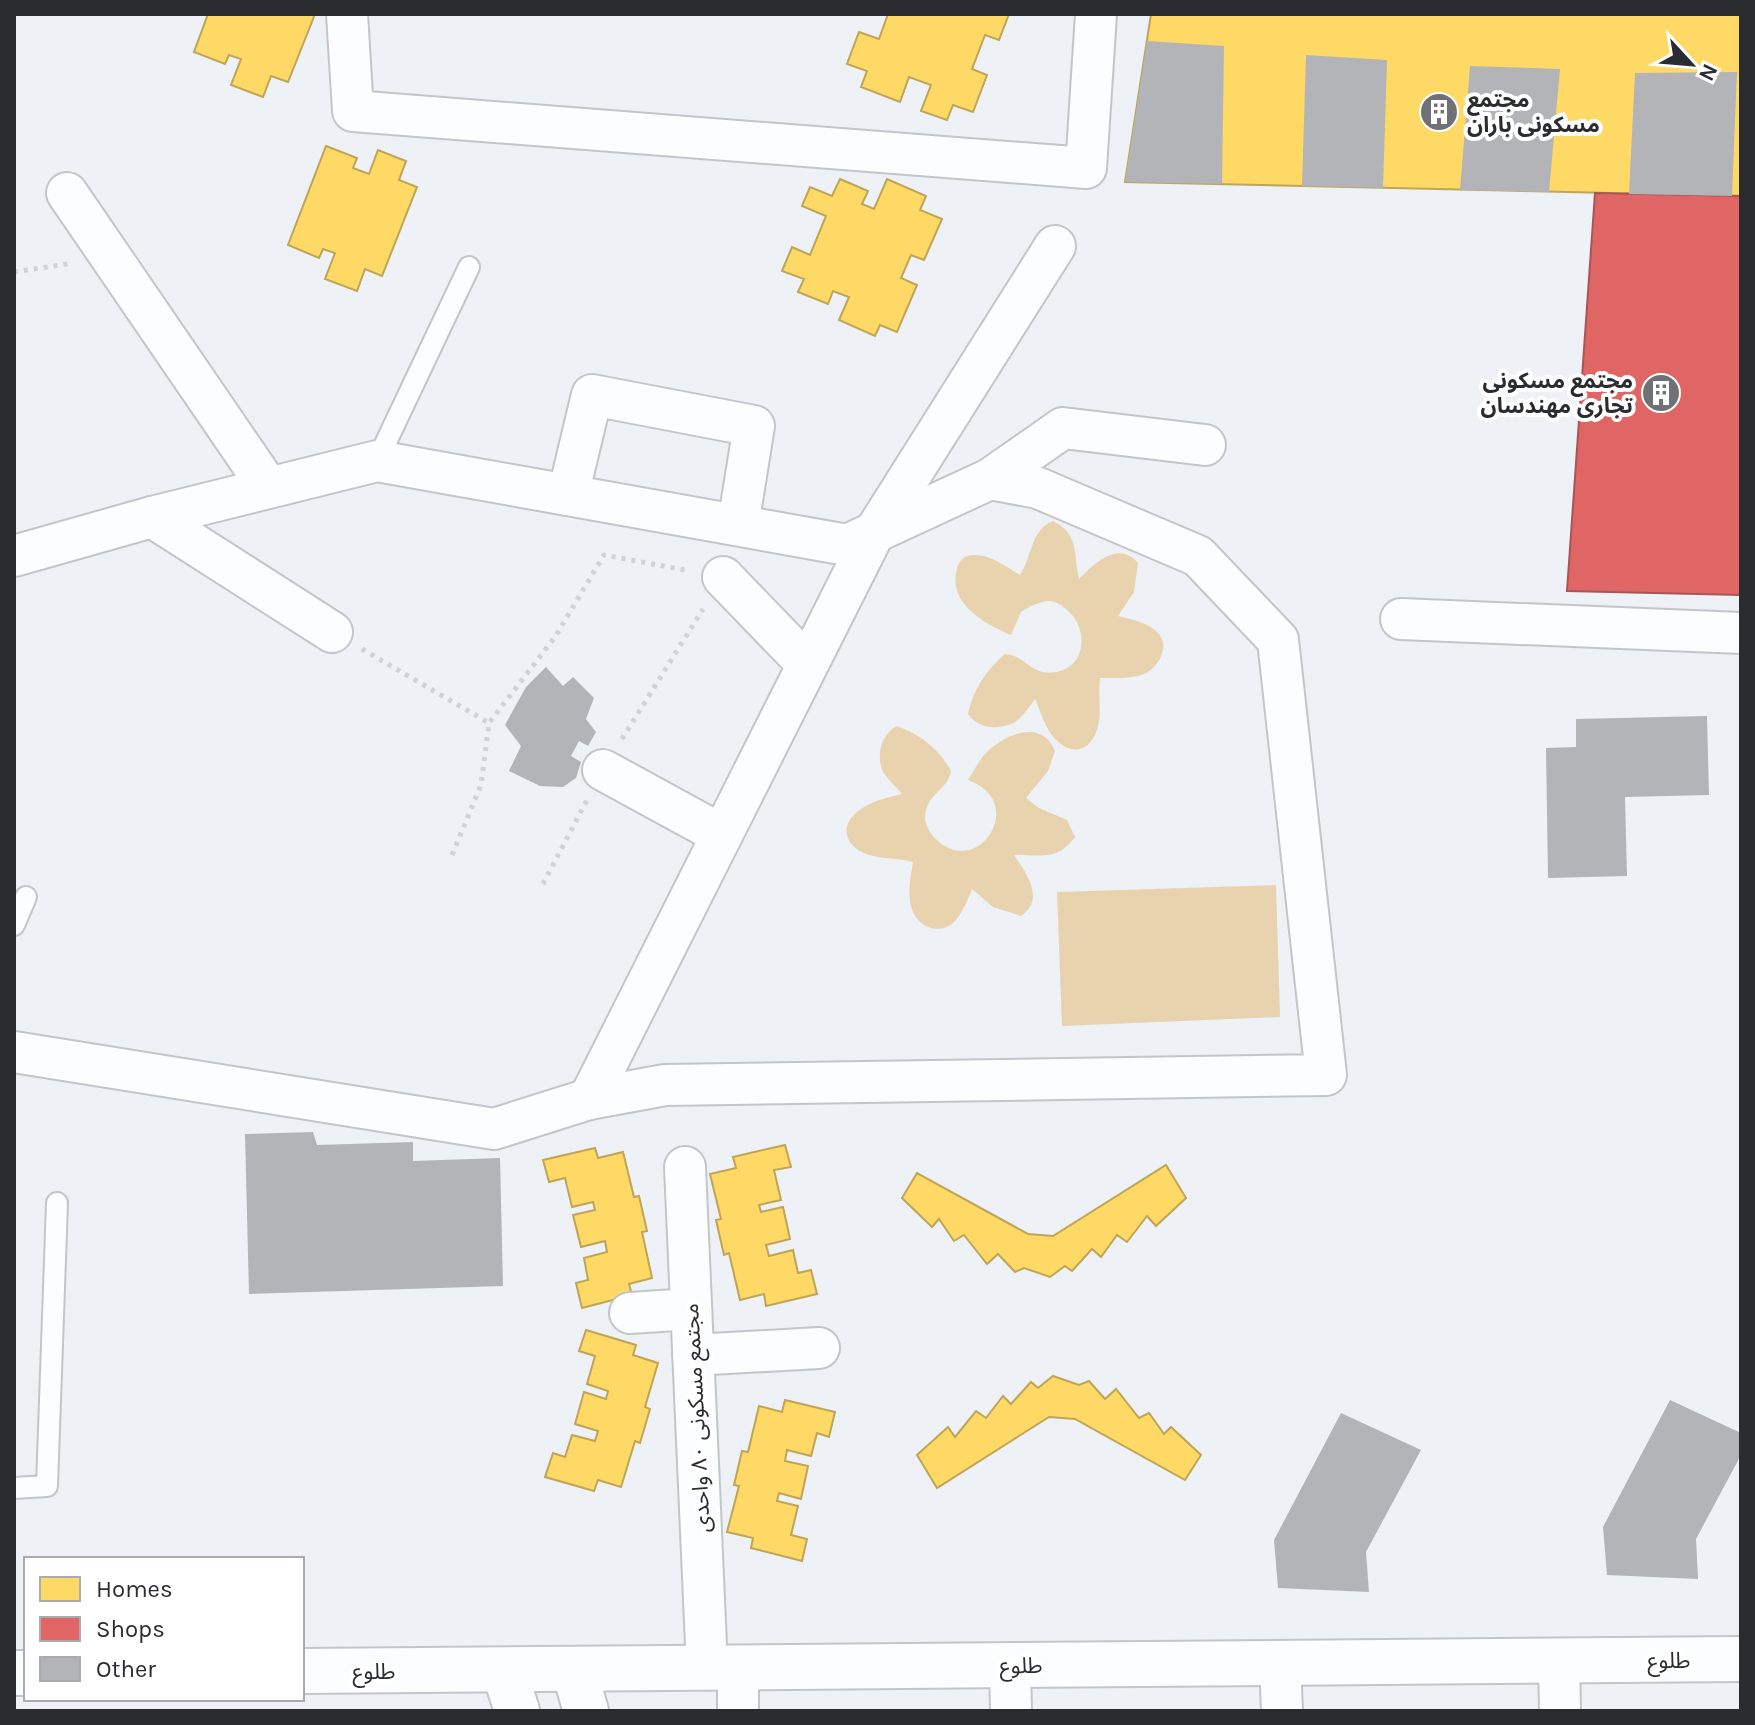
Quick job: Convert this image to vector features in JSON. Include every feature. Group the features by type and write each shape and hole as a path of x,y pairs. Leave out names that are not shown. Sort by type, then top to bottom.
{"street":[{"path":"347,14 353,111 1086,168 1096,14"},
{"path":"67,193 268,487"},
{"path":"589,1099 874,533 1055,246"},
{"path":"568,495 592,395 754,426 738,525"},
{"path":"14,556 152,517 377,461 847,545 990,479 1063,428 1205,445"},
{"path":"14,1052 494,1129 589,1099 665,1085 1326,1075 1278,640 1198,556 1038,488 990,479"},
{"path":"152,517 332,632"},
{"path":"723,577 807,664"},
{"path":"1401,619 1741,633"},
{"path":"603,770 722,835"},
{"name":"مجتمع مسکونی ۸۰ واحدی","path":"685,1167 693,1355 722,1668 738,1711"},
{"path":"630,1313 691,1309"},
{"path":"693,1355 819,1348"},
{"name":"طلوع","path":"304,1671 1741,1659"},
{"path":"1559,1660 1560,1711"},
{"path":"1280,1662 1282,1711"},
{"path":"1010,1665 1011,1711"},
{"path":"504,1670 517,1711"},
{"path":"574,1670 586,1711"}],"lane":[{"path":"377,461 469,267"},
{"path":"14,925 26,897"},
{"path":"14,1488 47,1486 57,1203"}],"path":[{"path":"14,272 110,257"},
{"path":"452,855 481,785 489,723 555,637 604,555 723,577 603,770 543,884"},
{"path":"332,632 489,723"}],"shaded area":[{"path":"1053,521 1062,526 1072,539 1079,579 1107,556 1123,554 1138,563 1134,592 1118,616 1151,627 1162,639 1163,647 1158,662 1144,674 1100,678 1099,722 1092,740 1080,749 1058,742 1044,721 1035,699 1018,720 1005,726 982,725 968,714 981,681 1005,654 1047,673 1066,669 1079,655 1081,636 1078,626 1066,609 1058,604 1042,602 1021,612 1011,635 970,611 955,581 959,563 971,555 993,559 1020,575 1040,530"},
{"path":"897,726 914,733 928,744 951,771 946,783 929,803 925,819 933,836 953,850 968,850 981,844 991,833 996,819 995,804 986,790 968,780 983,756 1003,740 1023,732 1041,735 1049,741 1055,751 1048,771 1026,798 1039,808 1067,820 1075,837 1055,853 1014,855 1028,878 1033,894 1032,902 1021,916 993,907 972,889 954,922 941,929 928,927 918,919 911,906 909,889 913,862 869,855 859,851 848,839 847,825 857,812 874,802 902,794 884,773 880,760 883,740"},
{"path":"1276,885 1280,1017 1062,1026 1057,892"}],"building: Homes":[{"path":"208,14 315,14 288,82 271,76 263,97 231,85 241,59 229,55 225,64 194,52"},
{"path":"888,14 1009,14 999,40 985,35 972,69 987,75 973,112 953,105 947,120 921,111 931,85 909,77 900,102 861,87 867,71 847,64 859,32 879,39"},
{"name":"مجتمع مسکونی باران","path":"1151,14 1741,14 1741,196 1125,182"},
{"path":"326,146 357,158 353,168 369,174 378,150 406,161 399,180 417,187 382,276 365,269 357,291 325,279 335,253 323,249 319,258 288,245"},
{"path":"840,179 868,191 862,204 874,209 887,179 926,196 920,210 942,219 924,260 911,255 901,278 917,285 897,332 880,325 875,336 839,320 849,297 833,291 828,304 798,292 804,279 782,271 792,247 810,255 826,216 802,206 810,187 832,196"},
{"path":"785,1145 791,1167 774,1170 781,1200 759,1205 761,1212 783,1207 790,1239 766,1245 769,1256 793,1250 798,1273 811,1270 817,1294 766,1306 764,1294 740,1300 729,1253 724,1255 716,1220 721,1219 710,1174 736,1168 733,1157"},
{"path":"595,1148 598,1158 623,1152 634,1197 639,1196 647,1231 642,1232 652,1278 629,1284 632,1295 582,1308 576,1283 588,1280 584,1258 607,1252 605,1241 581,1247 573,1215 595,1210 593,1202 572,1207 565,1178 549,1182 543,1160"},
{"path":"1166,1165 1186,1198 1156,1226 1147,1216 1127,1242 1117,1235 1101,1257 1092,1249 1072,1271 1065,1266 1050,1277 1024,1268 1015,1272 998,1254 987,1264 964,1235 954,1241 939,1219 932,1227 902,1198 917,1173 1028,1234 1053,1236"},
{"path":"586,1330 636,1345 633,1355 658,1363 645,1407 650,1409 640,1443 635,1441 621,1487 598,1480 594,1491 545,1477 553,1453 565,1457 572,1435 595,1441 598,1431 575,1424 584,1392 606,1399 608,1391 587,1384 595,1356 579,1351"},
{"path":"1053,1376 1079,1385 1089,1381 1105,1399 1116,1389 1139,1418 1149,1413 1164,1434 1171,1427 1201,1455 1185,1480 1075,1419 1049,1417 937,1488 917,1455 948,1427 955,1437 976,1411 986,1418 1003,1396 1011,1404 1031,1382 1038,1388"},
{"path":"785,1400 835,1412 829,1437 817,1433 811,1456 787,1450 785,1461 808,1466 801,1499 779,1493 777,1501 798,1506 791,1535 807,1539 802,1561 751,1548 753,1538 727,1532 739,1486 734,1485 742,1451 748,1452 759,1406 782,1412"}],"building: Shops":[{"name":"مجتمع مسکونی تجاری مهندسان","path":"1595,193 1741,196 1741,595 1567,591"}],"building: Other":[{"path":"1147,41 1224,46 1222,184 1125,182"},
{"path":"1306,55 1387,60 1383,188 1302,186"},
{"path":"1470,66 1560,69 1549,192 1460,190"},
{"path":"1737,72 1732,196 1629,194 1635,73"},
{"path":"546,667 563,686 573,677 594,698 586,719 596,732 588,746 579,741 571,756 581,762 576,778 563,787 540,786 509,771 521,746 505,725 526,687"},
{"path":"1707,716 1709,795 1625,797 1627,876 1548,878 1546,748 1576,747 1576,719"},
{"path":"313,1132 317,1145 413,1142 413,1161 500,1158 503,1286 249,1294 245,1134"},
{"path":"1670,1400 1741,1433 1741,1455 1696,1539 1698,1579 1607,1575 1603,1527"},
{"path":"1341,1413 1421,1450 1366,1552 1369,1592 1278,1588 1274,1540"}],"place":[{"name":"مجتمع مسکونی باران","path":"1439,112"},
{"name":"مجتمع مسکونی تجاری مهندسان","path":"1661,393"}]}
